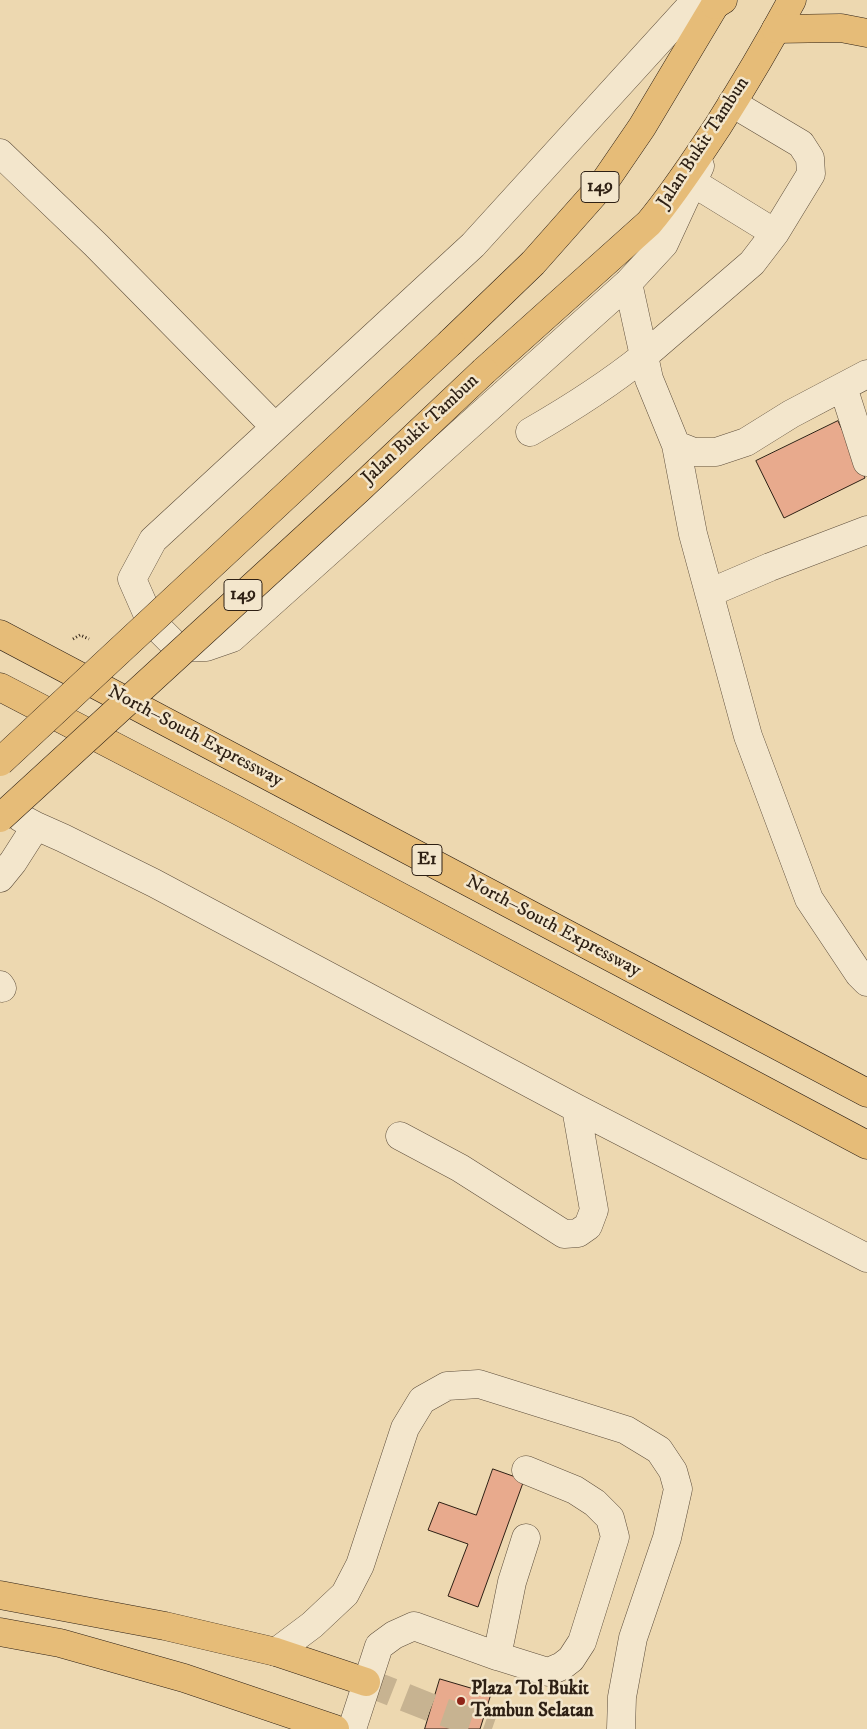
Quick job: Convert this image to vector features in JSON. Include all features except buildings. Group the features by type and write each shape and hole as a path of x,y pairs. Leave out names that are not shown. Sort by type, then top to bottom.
{"main road":[{"name":"Jalan Bukit Tambun","path":"0,818 359,489 484,371 649,223 670,198 726,113 792,0"},
{"name":"149","path":"0,762 534,263 603,184 642,127 713,1"},
{"path":"776,29 841,28 867,32"},
{"name":"North–South Expressway","path":"0,634 867,1093"},
{"name":"E1","path":"0,687 867,1145"},
{"path":"0,1595 165,1626 276,1652 366,1682"},
{"path":"0,1632 60,1644 174,1676 335,1729"}],"street":[{"path":"530,432 612,381 644,356 752,263 775,233 811,174 810,158 801,144 726,113 664,244 628,283 232,638 206,646 178,648 150,620 132,579 153,540 473,245 713,1"},
{"path":"0,153 96,245 275,427"},
{"path":"692,182 775,233"},
{"path":"628,283 649,379 676,446 693,534 748,736 808,899 859,974 867,982"},
{"path":"676,446 694,452 716,452 746,442 791,414 867,374"},
{"path":"843,387 867,462"},
{"path":"709,593 770,567 867,530"},
{"path":"0,806 36,826 154,883 576,1108 867,1258"},
{"path":"0,878 13,862 36,826"},
{"path":"400,1136 460,1168 564,1234 578,1233 588,1226 594,1210 576,1108"},
{"path":"276,1652 312,1625 344,1594 360,1565 405,1428 422,1400 447,1386 479,1384 626,1430 659,1450 673,1471 678,1488 667,1538 633,1638 622,1697 621,1729"},
{"path":"352,1729 379,1646 394,1634 414,1626 548,1672 562,1666 571,1659 582,1642 615,1536 610,1518 595,1503 575,1490 526,1470"},
{"path":"497,1656 512,1582 526,1538"}],"tunnel":[{"path":"366,1682 492,1729"}],"place":[{"name":"Plaza Tol Bukit Tambun Selatan","path":"461,1701"}]}
